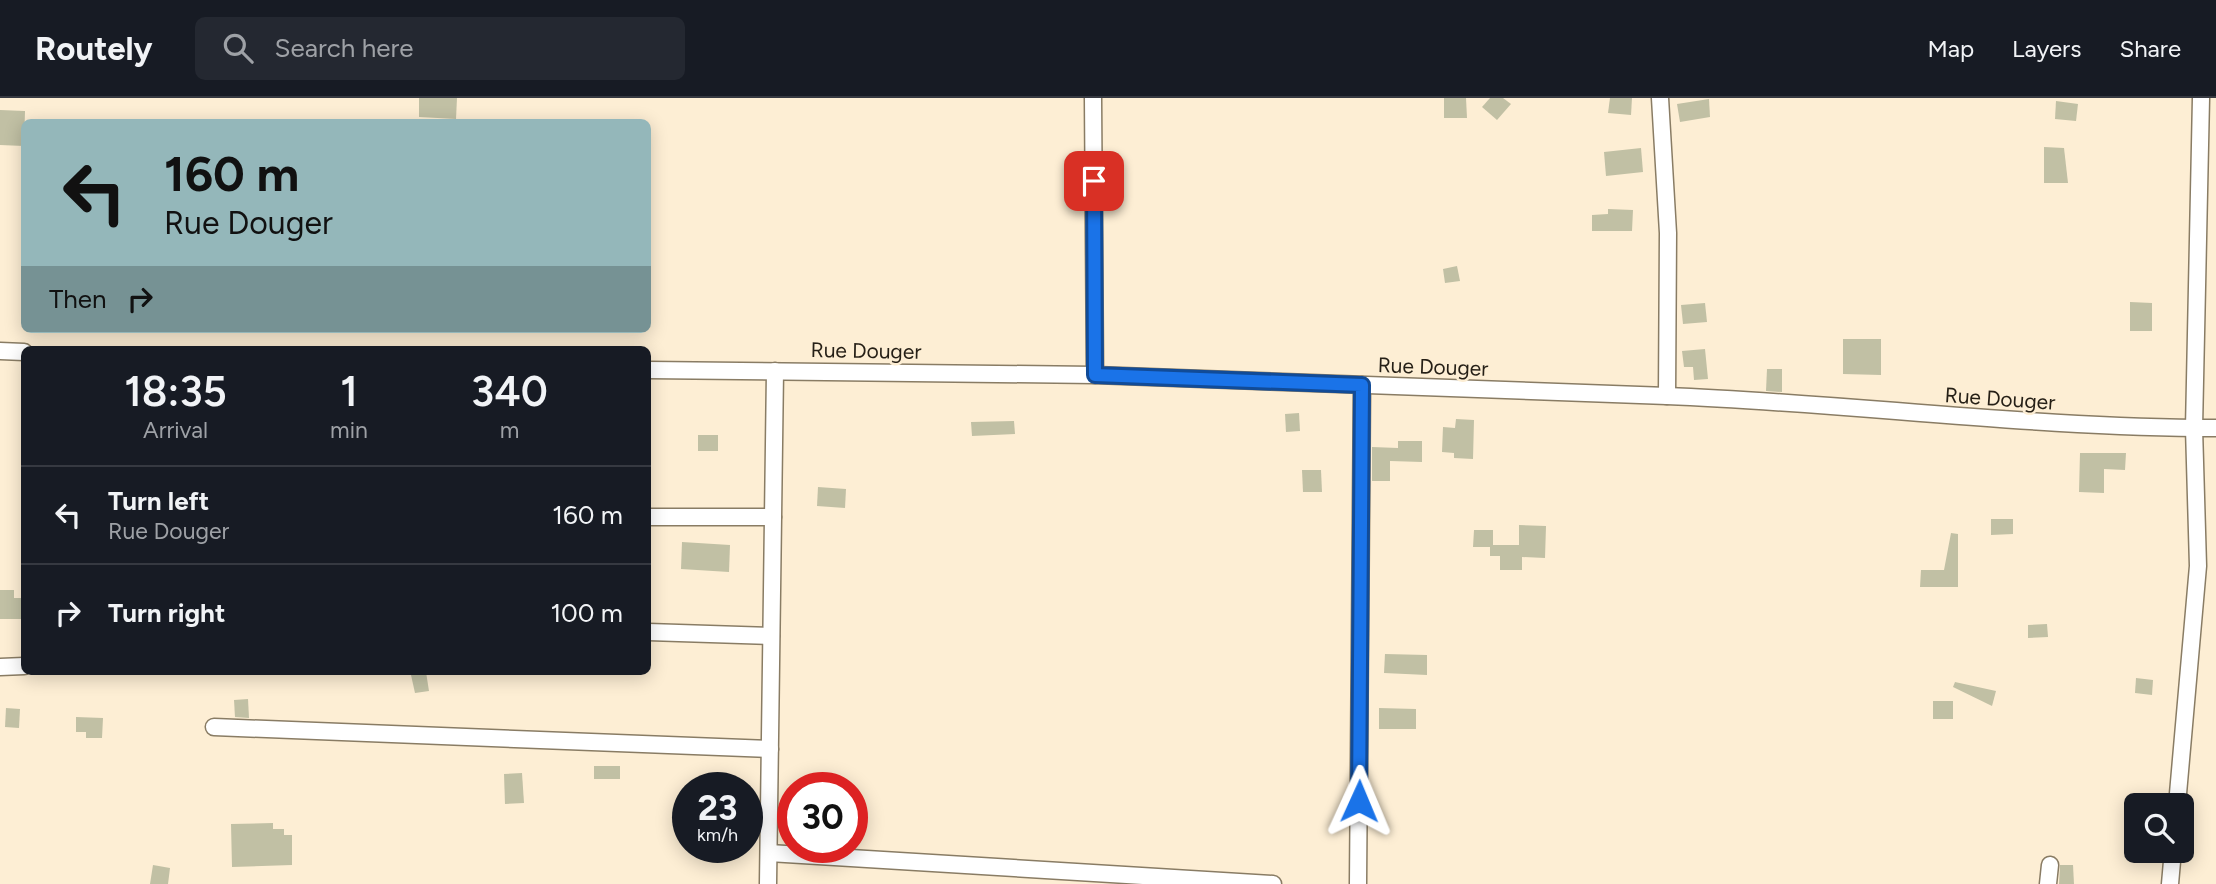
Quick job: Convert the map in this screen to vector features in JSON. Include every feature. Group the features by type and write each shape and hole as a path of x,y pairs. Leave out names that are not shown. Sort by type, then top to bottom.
{"street":[{"path":"1093,98 1095,375"},
{"path":"1660,98 1668,233 1667,396"},
{"path":"2178,793 2198,566 2194,428 2202,98"},
{"path":"0,351 21,352"},
{"name":"Rue Douger","path":"651,370 1095,375 1667,396 1745,399 2048,425 2216,428"},
{"path":"768,884 775,371"},
{"path":"1358,884 1362,385"},
{"path":"651,517 773,517"},
{"path":"2198,566 2216,569"},
{"path":"651,632 771,636"},
{"path":"0,667 21,667"},
{"path":"214,727 770,749"},
{"path":"769,853 1273,884"},
{"path":"2170,884 2172,863"},
{"path":"2048,884 2050,864"}],"building":[{"path":"419,98 457,98 456,119 419,117"},
{"path":"1444,98 1466,98 1467,118 1444,118"},
{"path":"1490,98 1503,98 1511,104 1497,120 1482,107"},
{"path":"1610,98 1632,98 1631,115 1608,113"},
{"path":"1709,99 1710,117 1680,122 1677,104"},
{"path":"2056,101 2078,104 2076,121 2055,119"},
{"path":"0,110 25,111 25,119 21,119 21,146 0,145"},
{"path":"2044,147 2064,148 2068,183 2044,183"},
{"path":"1641,148 1643,172 1606,176 1604,152"},
{"path":"1608,209 1633,210 1632,231 1592,231 1592,215 1608,214"},
{"path":"1457,266 1460,281 1445,283 1443,269"},
{"path":"2130,302 2152,303 2152,331 2130,331"},
{"path":"1705,303 1707,322 1683,324 1681,305"},
{"path":"1843,339 1881,339 1881,375 1843,374"},
{"path":"1705,349 1708,379 1694,380 1693,367 1684,367 1682,351"},
{"path":"1767,369 1782,369 1782,392 1766,391"},
{"path":"1299,413 1300,431 1286,432 1285,414"},
{"path":"1456,419 1474,420 1473,459 1454,458 1454,453 1442,452 1443,427 1455,428"},
{"path":"1014,421 1015,434 972,436 971,422"},
{"path":"698,435 718,435 718,451 698,451"},
{"path":"1398,441 1422,441 1422,462 1390,461 1390,481 1372,481 1372,447 1398,448"},
{"path":"2080,453 2126,453 2125,470 2104,469 2104,493 2079,492"},
{"path":"1302,470 1321,470 1322,492 1303,492"},
{"path":"818,487 846,489 845,508 817,506"},
{"path":"1991,519 2013,519 2013,534 1991,535"},
{"path":"1519,525 1546,526 1545,558 1522,557 1522,570 1500,570 1500,556 1490,556 1490,547 1473,547 1474,530 1493,530 1493,545 1519,545"},
{"path":"1951,533 1958,534 1958,587 1920,587 1921,570 1944,570"},
{"path":"682,542 730,545 729,572 681,569"},
{"path":"0,590 14,590 14,598 21,598 21,619 0,619"},
{"path":"2047,624 2048,637 2028,638 2028,625"},
{"path":"1385,654 1427,655 1427,675 1384,673"},
{"path":"411,675 426,675 429,691 415,693"},
{"path":"2136,678 2153,680 2152,695 2135,693"},
{"path":"1955,682 1996,691 1992,706 1953,687"},
{"path":"248,699 249,718 235,717 234,700"},
{"path":"1933,701 1953,701 1953,719 1933,719"},
{"path":"6,708 20,709 19,728 5,727"},
{"path":"1379,708 1416,709 1416,729 1379,729"},
{"path":"76,717 103,718 102,738 86,738 86,732 76,732"},
{"path":"594,766 620,766 620,779 594,779"},
{"path":"522,773 524,803 505,804 504,774"},
{"path":"273,823 273,829 284,829 284,835 292,835 292,865 232,867 231,824"},
{"path":"153,865 170,868 168,884 150,884"},
{"path":"2060,865 2073,865 2074,884 2059,884"}],"route":[{"path":"1094,181 1095,375 1362,385 1359,801"}]}
